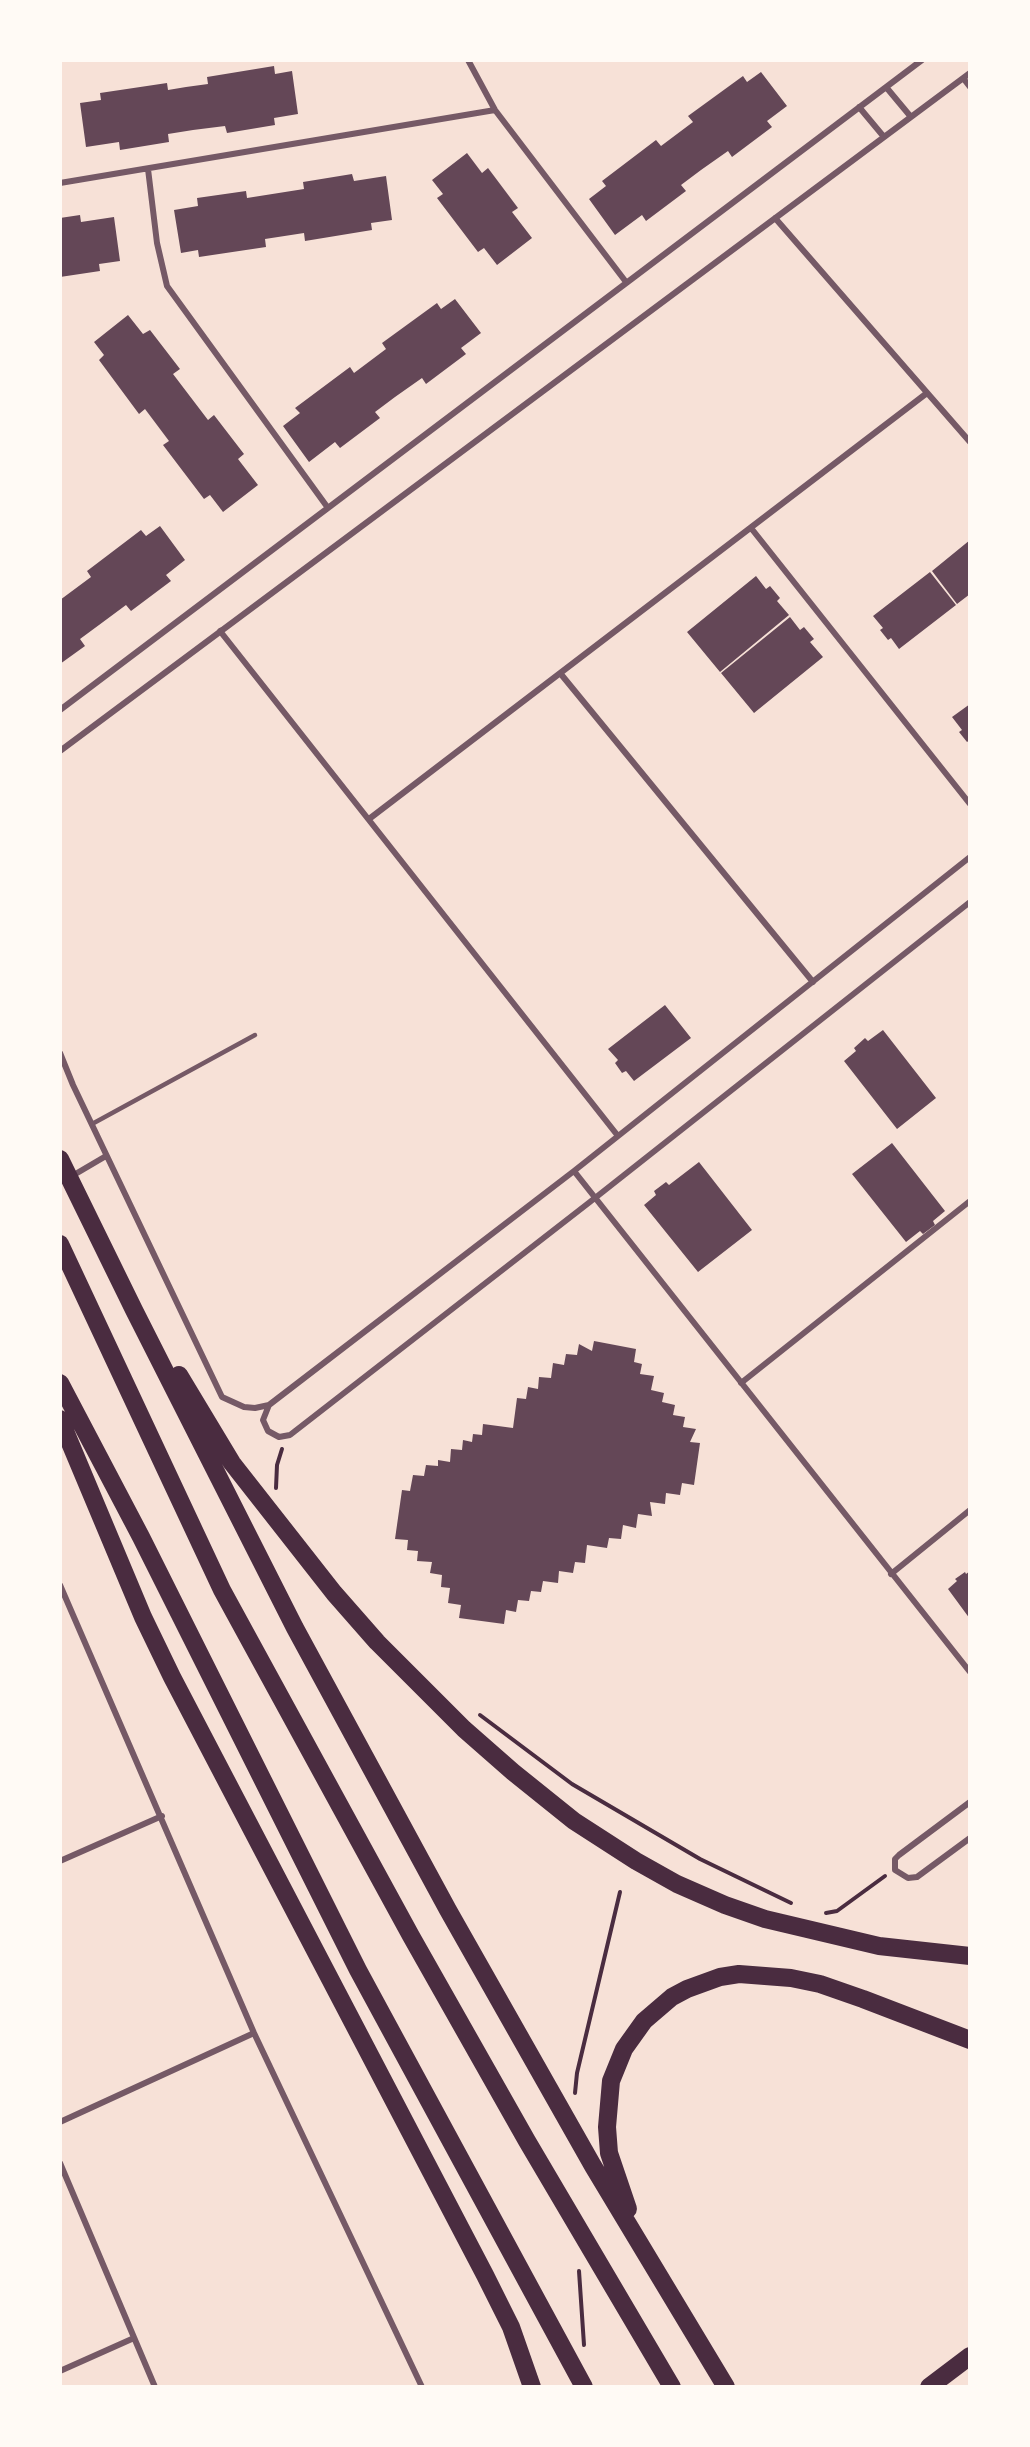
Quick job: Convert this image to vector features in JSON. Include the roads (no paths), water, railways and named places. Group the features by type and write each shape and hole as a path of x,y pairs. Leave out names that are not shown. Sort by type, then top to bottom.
{"highway":[{"path":"60,1159 295,1628 448,1910 649,2261 726,2387"},
{"path":"60,1244 222,1590 526,2141 672,2387"},
{"path":"134,1310 183,1382 232,1463 334,1593 377,1642 464,1730 574,1821 677,1884 765,1919 879,1946 970,1956"},
{"path":"60,1383 141,1537 358,1970 584,2387"},
{"path":"60,1419 115,1554 172,1677 501,2306 511,2327 532,2387"},
{"path":"649,2261 621,2191 609,2153 608,2105 611,2081 624,2049 644,2021 672,1997 720,1977 739,1974 763,1975 820,1984 970,2040"},
{"path":"929,2387 970,2356"}],"street":[{"path":"468,60 495,110 626,282"},
{"path":"60,710 922,60"},
{"path":"60,751 970,73"},
{"path":"963,78 970,87"},
{"path":"886,87 911,117"},
{"path":"859,107 884,137"},
{"path":"60,183 495,110"},
{"path":"148,169 157,243 167,286 328,508"},
{"path":"775,218 970,442"},
{"path":"369,819 927,393"},
{"path":"751,528 970,804"},
{"path":"220,631 618,1136"},
{"path":"560,674 813,982"},
{"path":"60,1053 106,1156 222,1397 244,1407 255,1408 269,1405 574,1171 970,857"},
{"path":"269,1405 263,1420 268,1431 279,1437 290,1435 970,902"},
{"path":"69,1178 106,1156"},
{"path":"574,1171 970,1672"},
{"path":"741,1383 970,1201"},
{"path":"891,1574 970,1510"},
{"path":"60,1585 254,2032 422,2387"},
{"path":"970,1802 899,1855 895,1859 895,1870 908,1878 917,1877 970,1838"},
{"path":"60,1861 162,1816"},
{"path":"60,2122 254,2032"},
{"path":"60,2163 155,2387"},
{"path":"60,2371 134,2338"}],"lane":[{"path":"92,1124 255,1035"}]}
